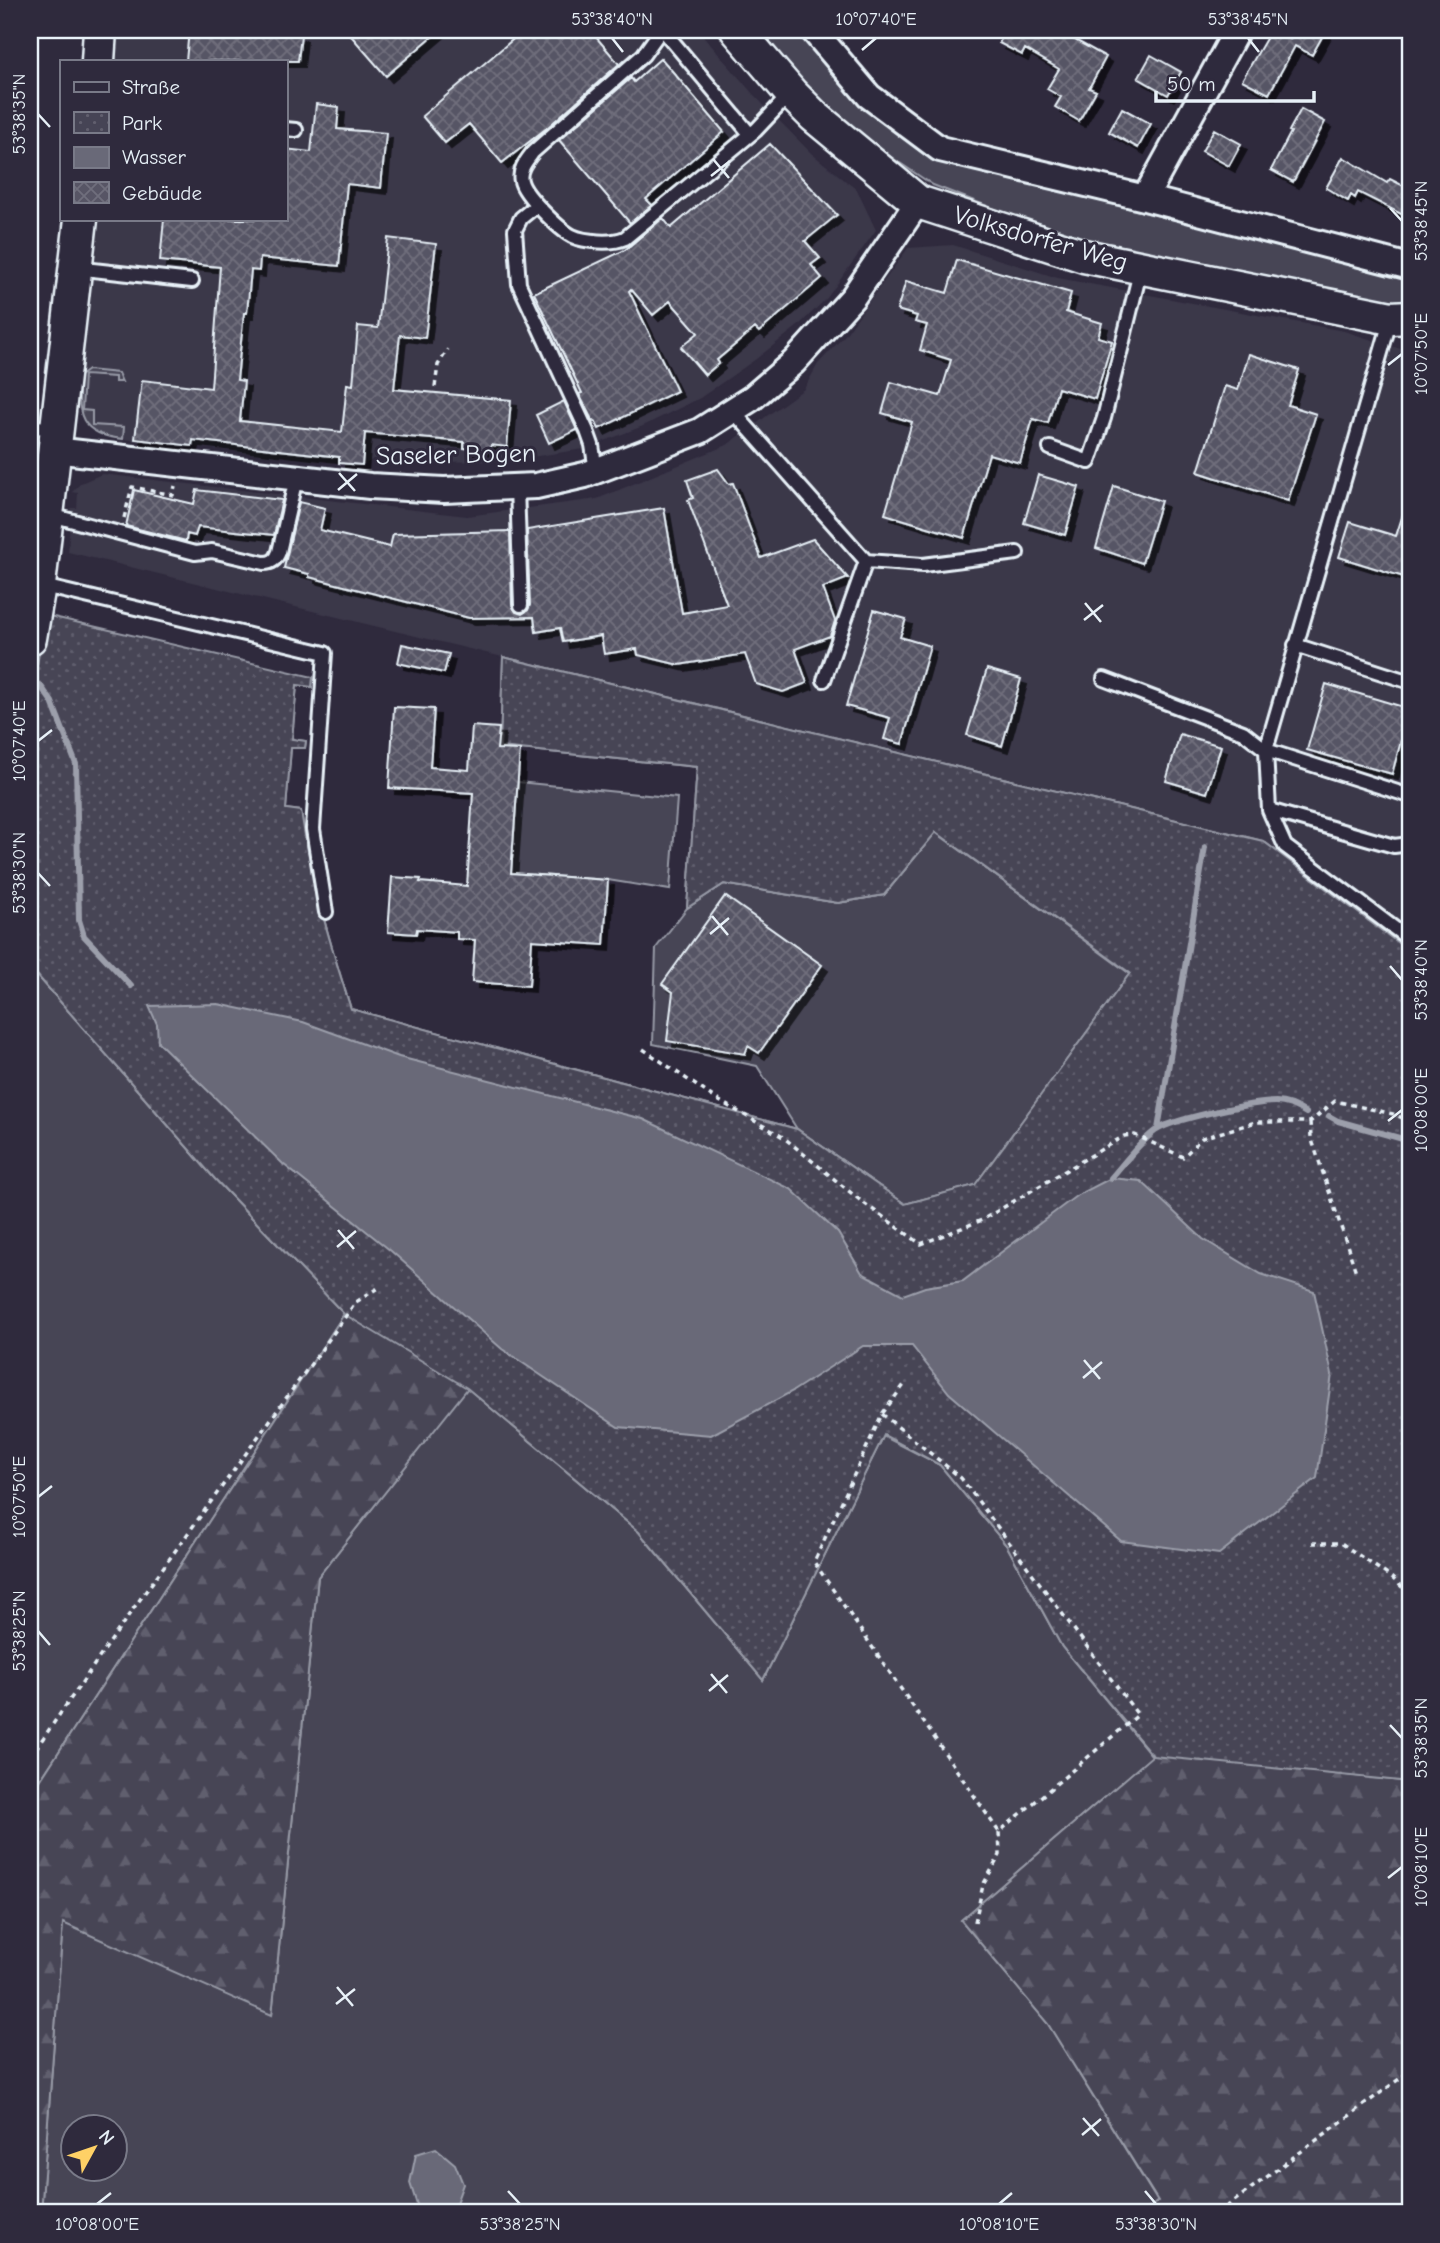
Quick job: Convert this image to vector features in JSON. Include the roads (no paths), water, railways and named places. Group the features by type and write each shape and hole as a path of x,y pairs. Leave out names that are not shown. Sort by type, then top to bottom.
{"street":[{"path":"98,60 100,30"},
{"name":"Volksdorfer Weg","path":"737,30 814,116 918,202 1084,256 1401,318"},
{"path":"813,30 869,96 940,149 1145,198 1410,267"},
{"path":"1145,198 1237,30"},
{"name":"Saseler Bogen","path":"47,435 178,465 370,486 444,490 536,486 596,471 700,431 752,398 794,362 845,306 918,202"},
{"path":"30,638 47,514 47,435 75,268 80,220"}],"lane":[{"path":"750,134 662,30 643,55 559,128 525,163 520,179 537,205 570,235 582,239 621,240 750,134 791,93"},
{"path":"537,205 521,218 515,230 519,284 587,431 596,471"},
{"path":"75,268 192,281"},
{"path":"1050,449 1089,462 1104,418 1142,268"},
{"path":"1401,318 1295,645 1266,750 1269,810 1285,846 1410,940"},
{"path":"732,410 866,561 923,565 1017,553"},
{"path":"47,514 195,553 212,551 270,563 279,552 296,478"},
{"path":"517,487 521,605"},
{"path":"824,680 866,561"},
{"path":"39,585 325,653 313,829 326,912"},
{"path":"1295,645 1410,682"},
{"path":"1104,679 1243,733 1266,750 1410,796"},
{"path":"1269,810 1394,846 1410,844"}],"water":[{"path":"218,1004 303,1022 399,1057 643,1119 791,1189 838,1233 862,1273 903,1295 925,1287 963,1281 1076,1196 1111,1178 1141,1181 1203,1239 1261,1274 1314,1291 1332,1374 1317,1478 1219,1554 1121,1541 949,1393 912,1346 863,1346 793,1391 711,1435 618,1427 502,1349 391,1251 283,1164 158,1042 157,1024 149,1006"},
{"path":"436,2148 455,2164 463,2184 456,2203 432,2213 416,2213 418,2208 410,2183 416,2154"}],"waterway":[{"path":"40,685 52,702 76,764 79,920 84,936 131,986"},
{"path":"1158,1129 1205,847"},
{"path":"1111,1178 1149,1136 1178,1121 1233,1108 1276,1102 1291,1105 1306,1113"},
{"path":"1329,1116 1338,1121 1410,1141"}]}
